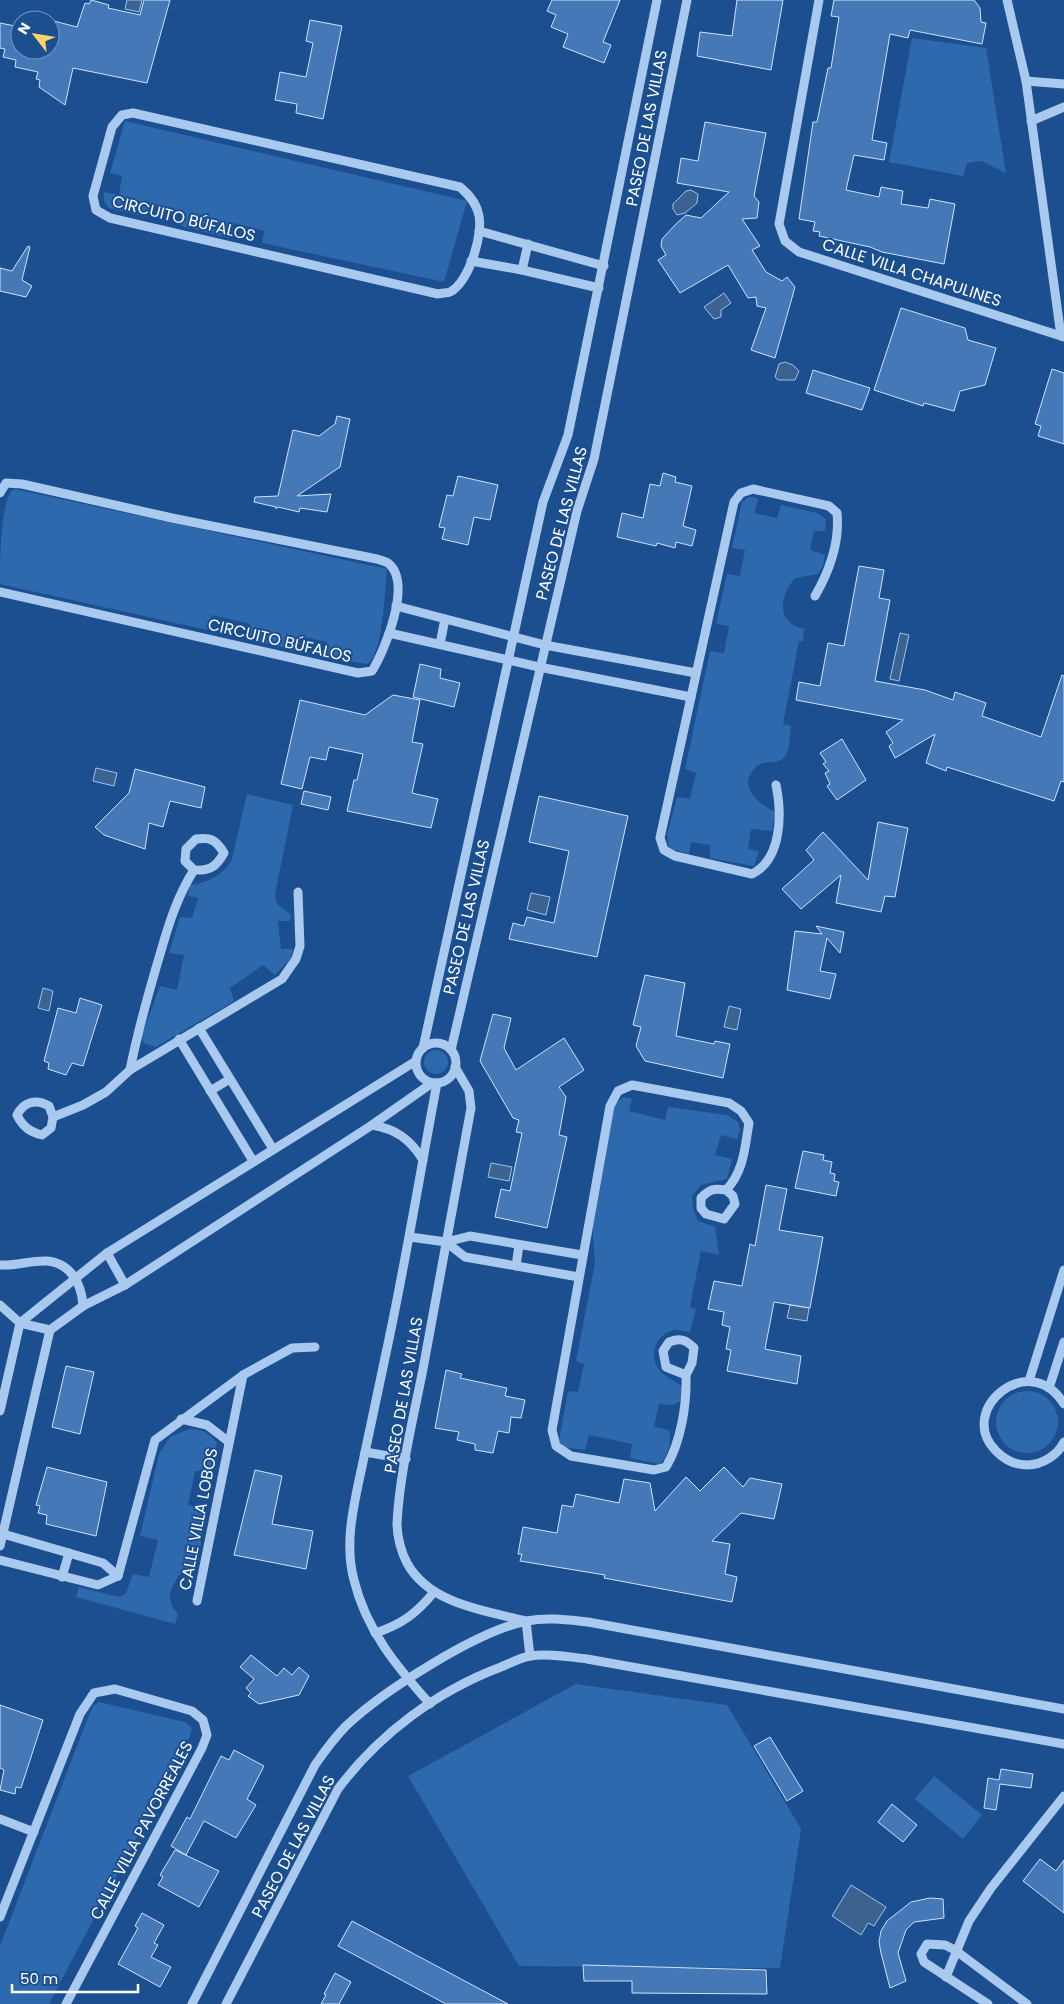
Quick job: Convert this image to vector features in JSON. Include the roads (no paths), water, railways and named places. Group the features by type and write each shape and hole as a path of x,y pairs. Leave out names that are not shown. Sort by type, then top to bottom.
{"street":[{"name":"PASEO DE LAS VILLAS","path":"423,1048 543,502 568,435 600,288 657,0"},
{"name":"PASEO DE LAS VILLAS","path":"451,1050 539,667 577,511 594,459 687,0"},
{"name":"CALLE VILLA CHAPULINES","path":"819,0 779,224 785,241 799,252 1062,336 1026,81 1008,0"},
{"path":"1026,81 1064,84"},
{"path":"1031,121 1064,107"},
{"name":"CIRCUITO BÚFALOS","path":"133,113 460,187 468,194 476,207 479,214 479,231 465,276 450,292 438,294 110,218 96,210 93,196 112,127 122,116 133,113"},
{"path":"479,231 604,266"},
{"path":"522,270 528,244"},
{"path":"471,261 522,270 600,288"},
{"name":"CIRCUITO BÚFALOS","path":"0,493 6,483 22,484 172,518 377,559 388,564 396,574 396,606 385,647 372,671 358,673 0,592"},
{"path":"776,785 780,802 777,836 763,868 752,874 676,856 664,850 660,838 734,502 741,493 753,489 829,506 837,513 836,543 831,562 816,596"},
{"path":"396,606 512,638 696,673"},
{"path":"440,644 445,619"},
{"path":"390,633 539,667 691,697"},
{"path":"209,838 218,843 224,853 217,865 206,871 194,870 185,861 186,849 196,839 209,838"},
{"path":"130,1070 141,1016 169,924 185,884 194,870"},
{"path":"52,1117 83,1105 106,1092 130,1070 282,979 296,959 300,946 298,892"},
{"path":"199,1028 273,1149"},
{"path":"179,1039 253,1161"},
{"path":"0,1546 1,1534 50,1330 83,1306 125,1285 434,1083 448,1078 455,1067 454,1055 451,1050 438,1043 423,1048 416,1061 416,1067 422,1077 434,1083"},
{"path":"0,1411 20,1323 107,1253 416,1061"},
{"name":"PASEO DE LAS VILLAS","path":"455,1067 469,1091 472,1108 406,1459 397,1524 400,1545 407,1563 417,1577 434,1592 478,1609 526,1621"},
{"path":"210,1091 230,1079"},
{"name":"PASEO DE LAS VILLAS","path":"226,2004 338,1789 374,1746 400,1724 430,1704 386,1652 363,1610 353,1579 349,1546 352,1518 365,1452 410,1237 434,1083"},
{"path":"686,1375 686,1391 674,1454 666,1467 654,1470 571,1456 556,1446 552,1430 582,1255 610,1106 618,1092 632,1085 729,1103 741,1111 749,1122 744,1156 734,1182 726,1190"},
{"path":"372,1125 388,1128 402,1135 414,1146 423,1160"},
{"path":"410,1237 446,1242 470,1236 582,1255"},
{"path":"446,1242 465,1258 579,1277"},
{"path":"516,1266 518,1245"},
{"path":"107,1253 125,1285"},
{"path":"0,1265 48,1261 67,1269 75,1278 82,1294 83,1306"},
{"path":"1029,1381 1064,1270"},
{"path":"0,1305 20,1323 50,1330"},
{"path":"1049,1388 1064,1342"},
{"path":"118,1576 155,1440 243,1375 292,1348 315,1347"},
{"name":"CALLE VILLA LOBOS","path":"197,1601 243,1375"},
{"path":"1064,1404 1049,1388 1029,1381 1016,1383 1004,1388 991,1404 985,1423 987,1436 993,1448 1002,1457 1014,1463 1028,1465 1041,1463 1052,1456 1064,1442"},
{"name":"CALLE VILLA LOBOS","path":"181,1419 207,1425 229,1442"},
{"path":"365,1452 406,1459"},
{"path":"1,1534 103,1563 118,1576"},
{"path":"62,1577 69,1553"},
{"path":"0,1560 98,1585 118,1576"},
{"path":"375,1633 393,1627 410,1618 434,1592"},
{"path":"408,1679 464,1646 526,1621 555,1619 588,1622 1064,1709"},
{"path":"526,1621 530,1656"},
{"path":"430,1704 488,1672 530,1656 556,1656 587,1659 1064,1744"},
{"name":"PASEO DE LAS VILLAS","path":"192,2004 314,1765 348,1725 408,1679"},
{"name":"CALLE VILLA PAVORREALES","path":"0,1918 80,1714 94,1694 116,1689 192,1711 203,1720 207,1735 202,1748 66,2004"},
{"path":"946,1977 955,1950 969,1920 991,1888 1064,1796"},
{"path":"0,1819 34,1832"},
{"path":"988,2004 924,1962 921,1954 927,1944 945,1945 955,1950 1027,2004"}]}
